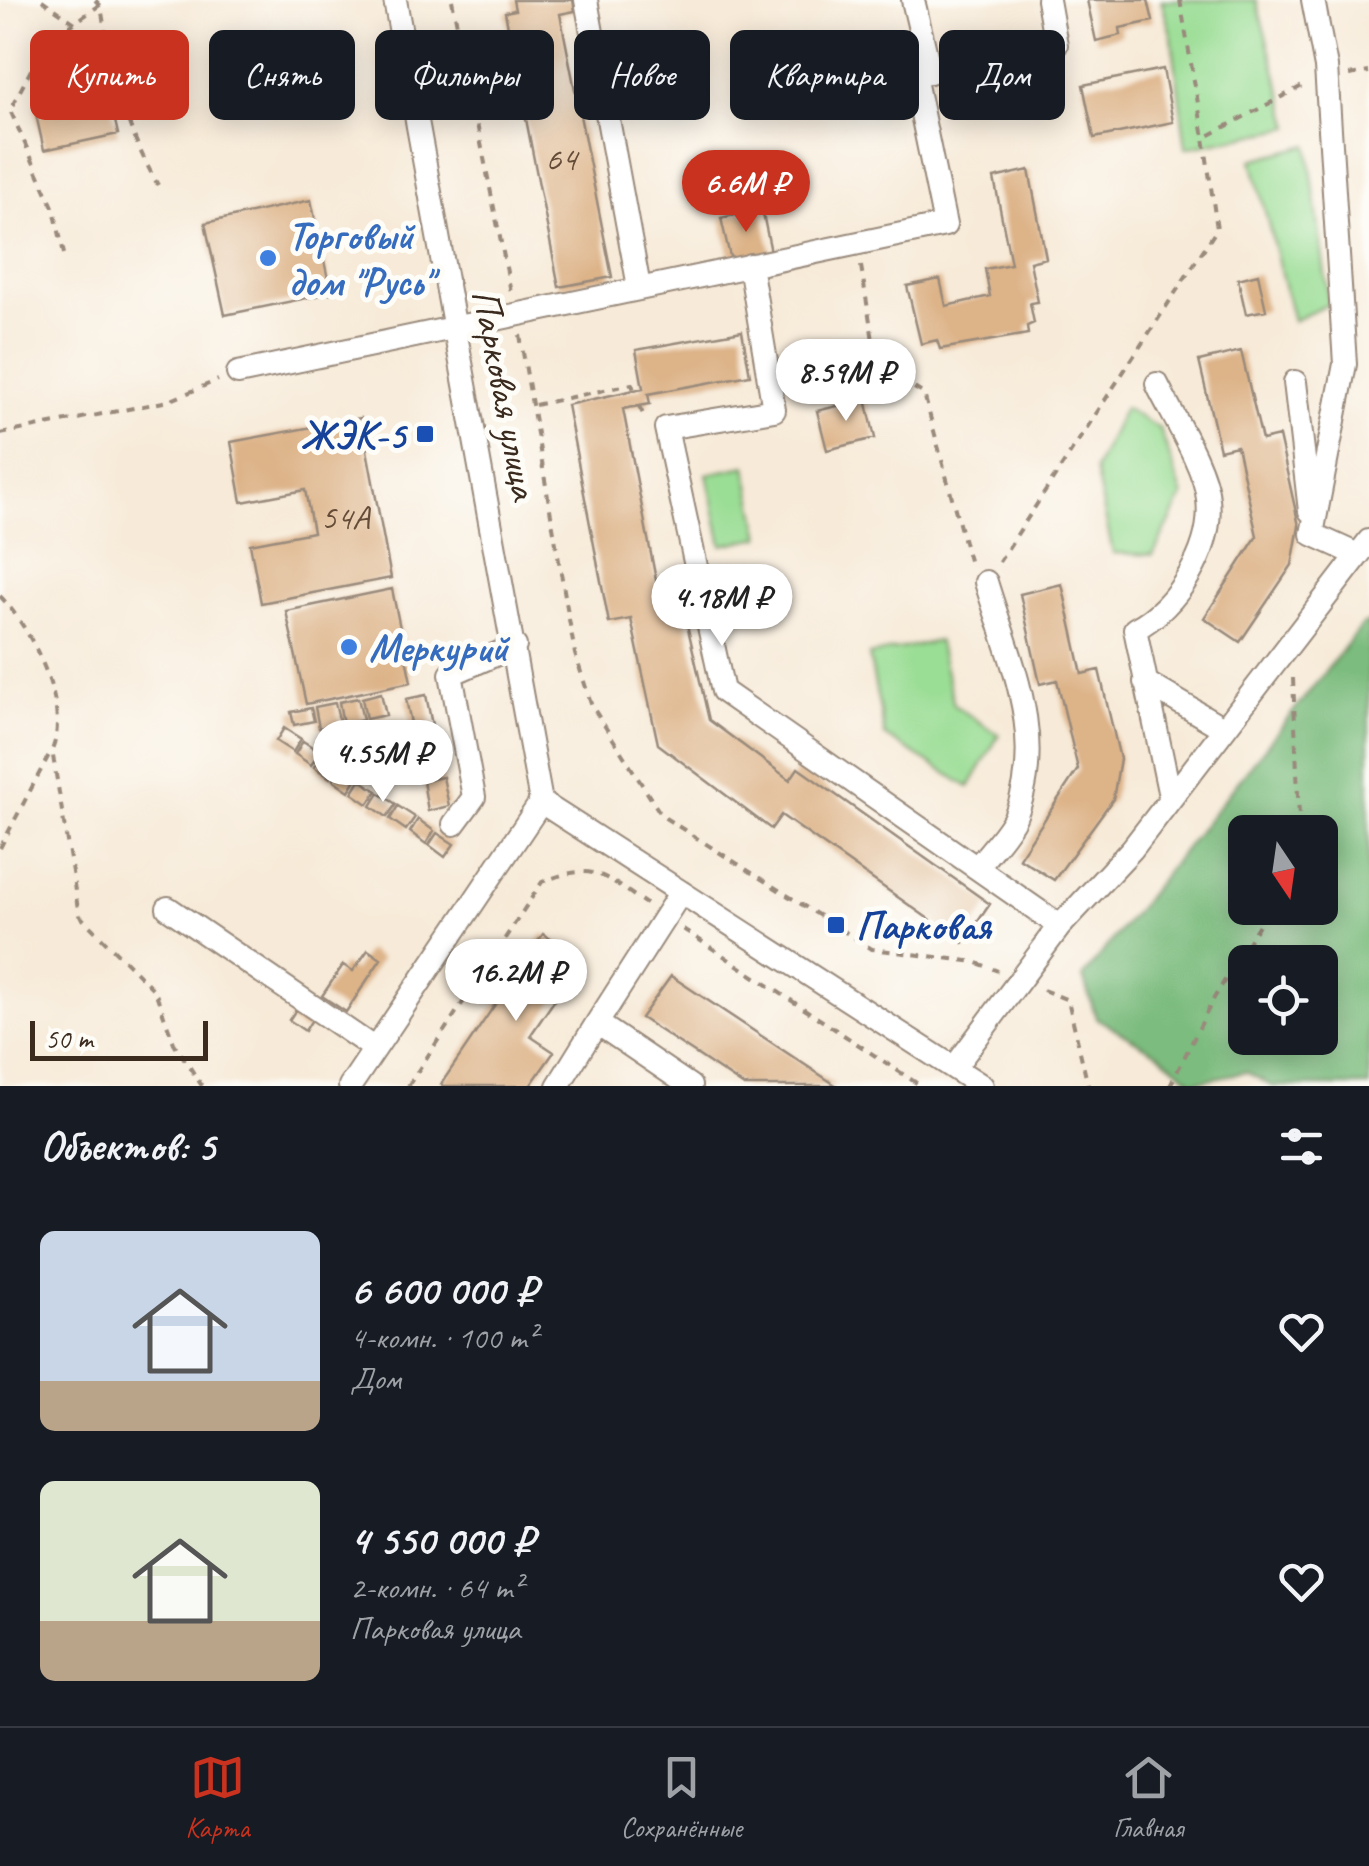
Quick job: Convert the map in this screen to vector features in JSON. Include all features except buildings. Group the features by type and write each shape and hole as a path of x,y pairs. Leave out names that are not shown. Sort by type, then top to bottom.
{"street":[{"name":"Парковая улица","path":"395,0 541,802"},
{"path":"586,0 639,288"},
{"path":"913,0 930,72"},
{"path":"238,373 945,225 914,75 1056,45 1048,0"},
{"path":"1312,534 1346,364 1327,78 1313,0"},
{"path":"750,265 774,410 666,428 723,691 1060,926"},
{"path":"1295,382 1312,534"},
{"path":"1156,384 1208,499 1202,545 1181,590 1150,622 1135,630 1170,796"},
{"path":"954,1068 1060,926 1132,849 1364,548 1312,534"},
{"path":"978,867 1014,820 1028,769 1028,720 986,582"},
{"path":"454,824 474,797 451,674 514,646"},
{"path":"1146,682 1222,728"},
{"path":"350,1086 541,802 982,1086"},
{"path":"558,1086 681,892"},
{"path":"168,908 376,1048"},
{"path":"597,1023 690,1086"}],"path":[{"path":"42,0 75,23"},
{"path":"95,0 101,6 111,68 134,143 158,185"},
{"path":"0,114 10,110 31,70 75,23 107,0"},
{"path":"452,0 533,405 575,654 592,706 662,816 872,949 974,962 1068,1000 1088,1086"},
{"path":"857,243 878,365 924,394 968,566 986,582 1217,229 1180,0"},
{"path":"1204,138 1312,80 1369,72"},
{"path":"10,110 54,209 64,254"},
{"path":"0,434 169,401 238,373"},
{"path":"533,405 632,384 634,390"},
{"path":"0,596 18,614 45,668 59,734 0,848"},
{"path":"1292,676 1299,815"},
{"path":"52,750 78,915 156,991 174,1043 202,1086"},
{"path":"1170,1086 1214,998 1259,925"}],"green space":[{"path":"1161,0 1256,0 1291,127 1186,148 1172,37"},
{"path":"1308,145 1329,304 1293,321 1252,160"},
{"path":"1124,408 1160,429 1183,496 1153,555 1113,553 1095,469"},
{"path":"746,466 761,537 722,545 707,474"},
{"path":"1369,622 1369,1086 1272,1086 1246,1072 1194,1082 1159,1054 1096,1018 1083,977 1363,624"},
{"path":"938,641 954,705 999,735 969,787 885,736 869,655"}],"place":[{"name":"Торговый дом \"Русь\"","path":"268,258"},
{"name":"ЖЭК-5","path":"425,434"},
{"name":"Меркурий","path":"349,647"},
{"name":"Парковая","path":"836,925"}]}
